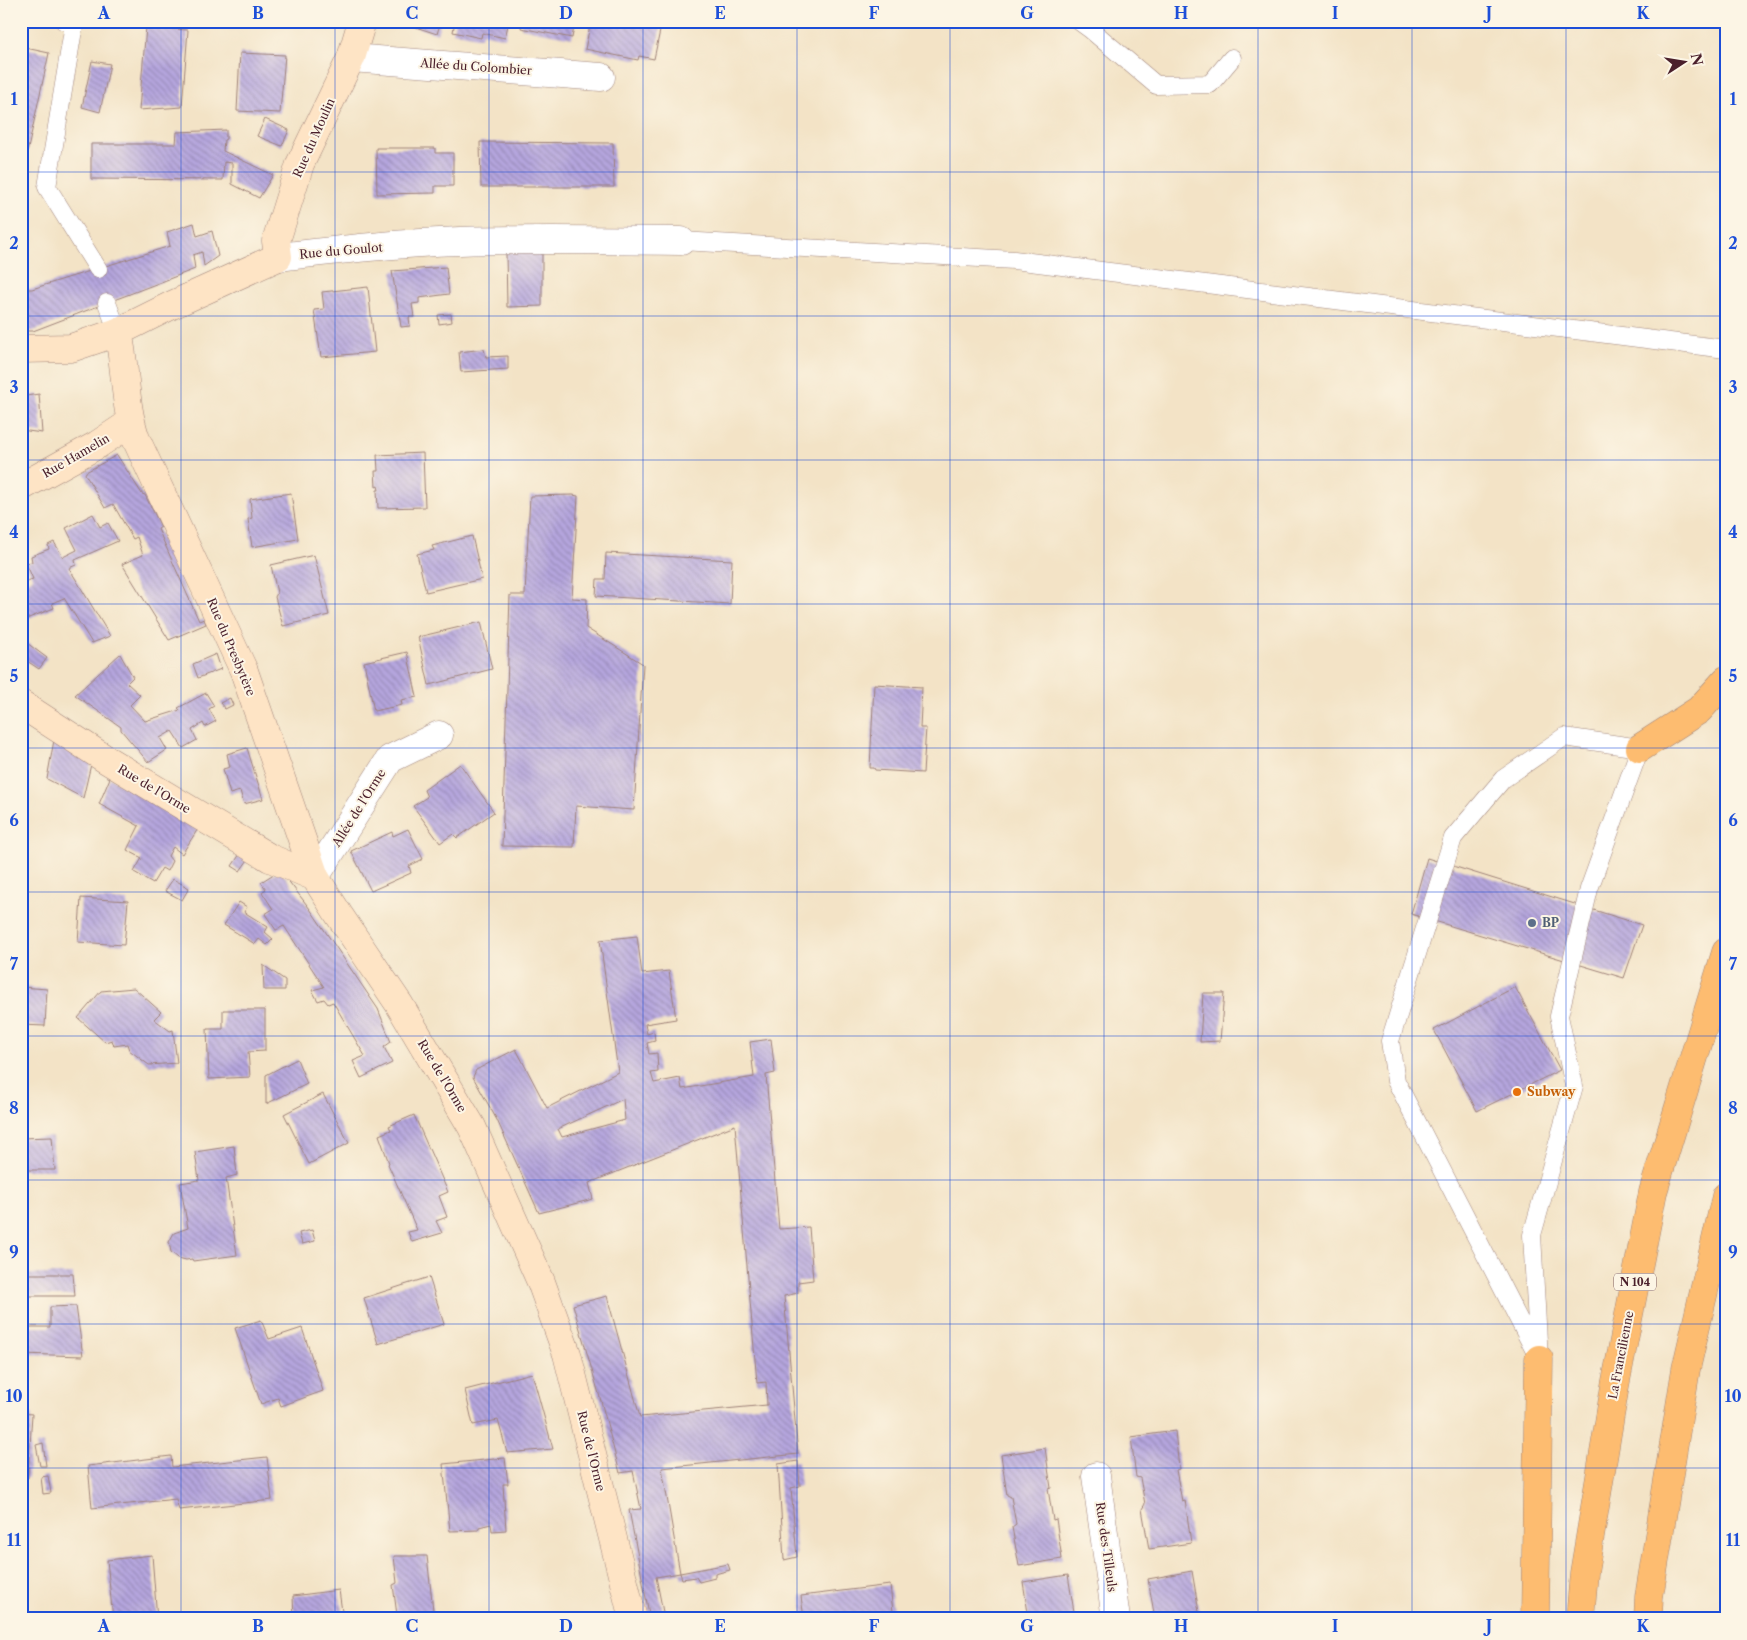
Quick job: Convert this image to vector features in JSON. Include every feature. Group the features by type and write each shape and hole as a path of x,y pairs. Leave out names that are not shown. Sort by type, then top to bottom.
{"highway":[{"path":"1640,748 1699,710 1726,680"},
{"name":"La Francilienne","path":"1580,1619 1584,1573 1615,1386 1653,1192 1726,952"},
{"path":"1648,1619 1649,1597 1686,1369 1726,1196"},
{"path":"1535,1619 1540,1359"}],"street":[{"name":"Rue du Moulin","path":"278,257 276,241 300,164 351,58 362,21"},
{"name":"Allée du Colombier","path":"351,58 602,76"},
{"name":"Rue du Goulot","path":"21,349 71,348 118,332 172,305 278,257 333,250 458,241 591,239 681,241"},
{"name":"Rue du Presbytère","path":"118,332 122,350 130,423 244,671 315,877"},
{"name":"Rue Hamelin","path":"21,487 97,445 130,423"},
{"name":"Rue de l'Orme","path":"21,704 107,760 270,858 315,877 400,1004 472,1127 541,1282 567,1354 633,1619"},
{"name":"Allée de l'Orme","path":"315,877 390,759 439,736"},
{"name":"Rue des Tilleuls","path":"1096,1476 1116,1619"}],"lane":[{"path":"64,21 74,24 46,187 98,269"},
{"path":"1079,21 1156,85 1210,84 1232,58"},
{"path":"681,241 1014,260 1726,349"},
{"path":"107,302 118,332"},
{"path":"1564,737 1640,748 1589,889 1560,1016 1574,1086 1532,1234 1540,1359 1396,1081 1390,1041 1453,838 1503,780 1564,737"}],"building":[{"path":"397,21 441,21 437,34"},
{"path":"455,21 509,21 505,38 482,33 481,38 453,32"},
{"path":"522,21 575,21 572,38 521,28"},
{"path":"591,21 646,21 646,24 661,26 654,59 639,56 638,60 585,49"},
{"path":"146,27 188,30 182,107 139,110"},
{"path":"21,47 49,53 24,167 21,167"},
{"path":"240,53 285,55 280,113 237,111"},
{"path":"92,61 110,64 100,112 82,107"},
{"path":"265,119 289,130 282,146 257,136"},
{"path":"226,130 223,151 273,175 259,198 232,184 232,163 224,162 223,180 91,179 91,144 176,144 177,132"},
{"path":"480,142 613,143 614,187 481,187"},
{"path":"376,148 435,148 435,153 453,153 453,186 435,186 435,193 377,194"},
{"path":"194,223 197,236 212,231 218,256 204,266 202,252 193,255 195,269 33,331 21,331 21,289 32,289 170,246 167,232"},
{"path":"542,250 542,306 507,307 506,252"},
{"path":"446,267 449,294 419,298 419,303 412,304 414,317 409,317 410,326 401,327 392,271"},
{"path":"368,287 375,352 321,357 314,310 324,309 322,292"},
{"path":"451,314 452,322 439,324 438,315"},
{"path":"484,349 486,357 508,356 508,369 461,372 459,352"},
{"path":"21,384 24,384 26,396 39,394 42,433 21,430"},
{"path":"423,453 425,507 378,508 377,490 379,490 378,486 376,487 375,471 378,471 377,455"},
{"path":"117,455 142,494 145,495 161,527 158,529 199,621 204,619 206,624 169,640 122,564 143,555 137,537 133,539 113,504 105,508 85,474"},
{"path":"291,493 298,539 252,547 248,519 252,518 250,499"},
{"path":"530,496 578,496 572,598 587,599 586,628 643,664 634,810 576,806 574,847 502,846 510,595 525,595"},
{"path":"93,514 100,527 108,523 118,541 75,560 76,565 69,568 110,636 92,643 64,598 52,603 54,608 21,621 21,583 33,579 26,563 32,562 31,556 49,549 48,545 54,542 63,557 77,550 66,528"},
{"path":"472,536 482,579 426,592 417,554 434,550 432,546"},
{"path":"606,553 732,560 730,604 596,596 597,579 605,579"},
{"path":"314,555 329,615 283,626 275,597 277,593 271,565"},
{"path":"481,622 492,669 429,685 418,637"},
{"path":"21,636 47,658 39,669 21,657"},
{"path":"407,652 417,697 401,700 402,705 374,711 364,662"},
{"path":"120,654 133,677 127,683 140,695 130,705 145,721 180,710 178,708 206,693 214,706 209,709 216,721 205,727 203,723 192,730 197,740 183,748 172,731 160,738 167,750 148,762 121,730 121,727 75,695"},
{"path":"216,654 221,669 198,678 193,664"},
{"path":"874,684 922,687 920,728 926,728 923,773 875,770 870,768"},
{"path":"230,698 233,705 225,709 220,703"},
{"path":"54,740 92,760 83,798 47,779"},
{"path":"247,748 263,799 244,804 240,791 230,794 223,769 230,767 227,754"},
{"path":"460,764 494,812 457,838 453,834 440,843 413,806 427,797 424,790"},
{"path":"110,778 201,824 182,854 173,847 168,856 172,861 167,871 162,868 153,883 134,872 142,858 127,850 139,826 99,804"},
{"path":"408,829 423,859 409,866 411,873 371,891 351,851 392,832 393,836"},
{"path":"242,851 250,857 240,871 232,866"},
{"path":"1427,858 1642,925 1624,978 1411,914"},
{"path":"280,870 310,909 378,1009 391,1042 384,1047 392,1063 361,1078 353,1061 365,1056 333,1002 328,1004 324,999 318,1001 312,990 324,987 284,926 276,930 265,914 273,909 262,892 266,889 261,882"},
{"path":"173,879 189,888 182,900 165,891"},
{"path":"81,898 128,901 124,945 78,942"},
{"path":"239,902 247,907 244,912 268,927 265,932 273,939 267,945 259,939 255,944 224,925"},
{"path":"637,936 642,974 669,971 676,1019 645,1024 647,1034 654,1032 655,1041 647,1043 649,1054 657,1053 658,1072 651,1073 654,1083 680,1078 682,1089 754,1077 750,1042 771,1039 775,1073 766,1075 779,1229 809,1227 813,1280 798,1282 798,1293 784,1296 798,1454 662,1468 680,1573 656,1577 664,1617 655,1619 650,1619 629,1510 641,1509 633,1471 620,1473 573,1305 607,1296 640,1417 767,1405 766,1382 757,1383 735,1125 589,1183 593,1199 539,1213 497,1120 473,1077 476,1070 516,1049 547,1108 618,1072 600,940","holes":["623,1099 625,1120 562,1137 558,1129"]},
{"path":"263,965 285,980 285,990 264,990"},
{"path":"21,987 47,989 45,1026 21,1025"},
{"path":"1515,987 1560,1070 1477,1111 1434,1030"},
{"path":"134,988 161,1012 154,1019 170,1031 173,1030 177,1063 149,1065 129,1050 127,1044 114,1046 112,1040 105,1042 78,1018 101,991"},
{"path":"1203,993 1224,993 1220,1041 1200,1042"},
{"path":"223,1010 265,1010 265,1051 248,1052 250,1077 209,1079 207,1029 223,1029"},
{"path":"297,1059 307,1084 266,1104 266,1075"},
{"path":"323,1094 349,1143 309,1164 284,1114"},
{"path":"414,1115 448,1192 439,1196 447,1217 436,1221 442,1233 412,1242 408,1232 417,1230 388,1164 379,1135 391,1130 389,1126"},
{"path":"52,1137 55,1170 21,1170 21,1138"},
{"path":"234,1146 237,1175 226,1178 237,1255 193,1261 192,1259 178,1258 171,1252 169,1242 174,1233 188,1228 180,1183 199,1180 195,1152"},
{"path":"312,1230 315,1241 302,1244 299,1233"},
{"path":"21,1274 73,1274 75,1296 21,1296"},
{"path":"429,1277 444,1324 378,1344 364,1298"},
{"path":"76,1306 83,1356 21,1354 21,1327 50,1327 50,1307"},
{"path":"261,1320 269,1339 302,1328 323,1391 281,1406 278,1398 261,1404 235,1328"},
{"path":"532,1373 553,1449 507,1453 498,1420 473,1425 465,1390"},
{"path":"21,1413 32,1414 28,1478 21,1477"},
{"path":"1175,1431 1179,1469 1176,1470 1182,1501 1185,1500 1191,1543 1149,1549 1142,1509 1145,1504 1140,1478 1136,1477 1131,1437"},
{"path":"43,1443 46,1466 40,1466 36,1445"},
{"path":"1045,1448 1051,1488 1048,1489 1053,1520 1056,1519 1062,1559 1019,1566 1012,1527 1016,1524 1011,1497 1007,1495 1001,1455"},
{"path":"171,1456 172,1467 267,1457 272,1500 179,1510 176,1499 92,1508 88,1466"},
{"path":"505,1458 508,1484 503,1484 506,1530 492,1531 491,1524 479,1527 479,1530 450,1531 443,1464"},
{"path":"798,1461 800,1486 791,1488 797,1557 784,1560 778,1464"},
{"path":"48,1476 51,1493 43,1494 41,1477"},
{"path":"152,1555 157,1619 113,1619 107,1560"},
{"path":"394,1556 427,1556 434,1619 374,1619 397,1615 393,1585 397,1583"},
{"path":"728,1564 730,1570 715,1574 715,1578 699,1582 696,1577 682,1579 680,1573"},
{"path":"1192,1571 1199,1612 1195,1613 1196,1619 1155,1619 1148,1579"},
{"path":"1068,1575 1075,1618 1029,1619 1023,1582"},
{"path":"890,1585 893,1612 856,1617 856,1619 804,1619 801,1596"},
{"path":"339,1590 343,1619 294,1619 293,1596"}],"place":[{"name":"BP","path":"1532,923"},
{"name":"Subway","path":"1517,1092"}]}
